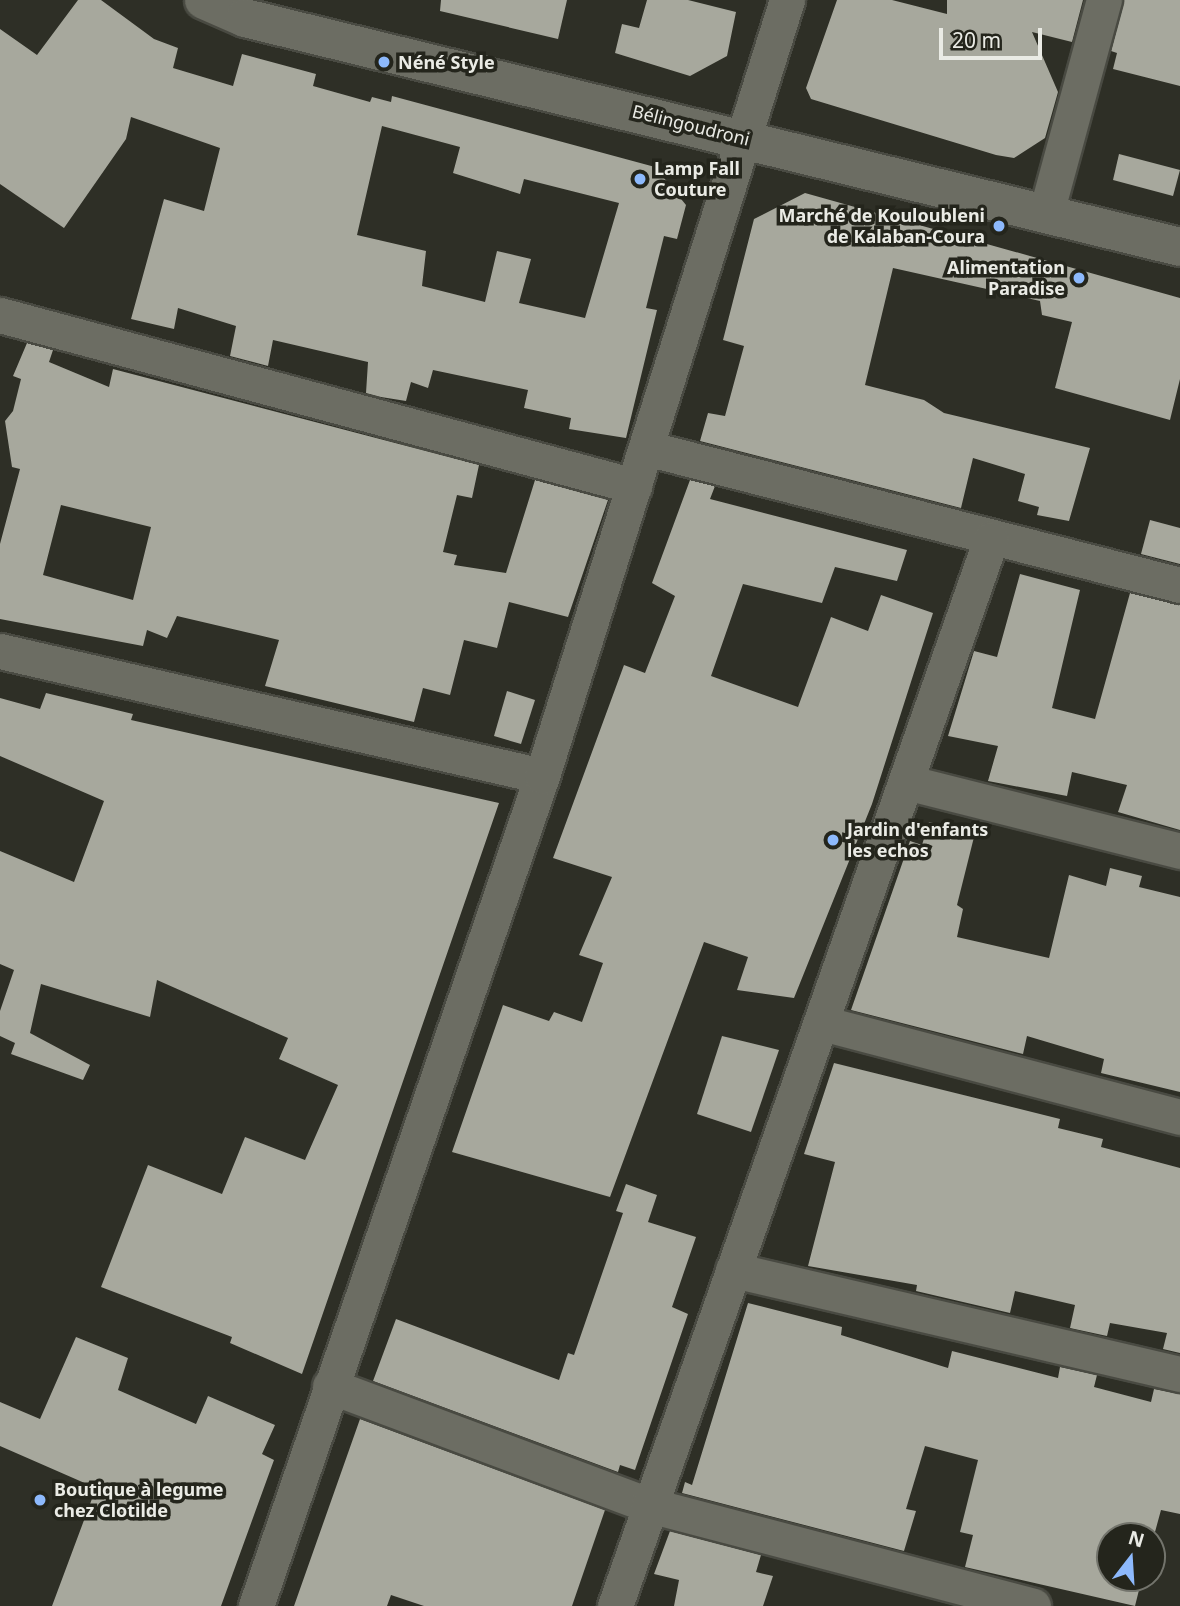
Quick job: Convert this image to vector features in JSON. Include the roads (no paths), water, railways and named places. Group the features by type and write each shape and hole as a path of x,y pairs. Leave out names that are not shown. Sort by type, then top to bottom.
{"street":[{"name":"Bélingoudroni","path":"204,0 245,18 745,138 1180,247"},
{"path":"256,1606 542,776 787,0"},
{"path":"1046,213 1104,0"},
{"path":"0,315 635,486"},
{"path":"646,448 991,539 1180,585"},
{"path":"615,1606 991,539"},
{"path":"0,651 542,776"},
{"path":"906,782 1180,851"},
{"path":"822,1023 1180,1117"},
{"path":"733,1270 1180,1374"},
{"path":"330,1386 649,1505 1032,1606"}],"place":[{"name":"Néné Style","path":"384,62"},
{"name":"Lamp Fall Couture","path":"640,179"},
{"name":"Marché de Kouloubleni de Kalaban-Coura","path":"999,226"},
{"name":"Alimentation Paradise","path":"1079,278"},
{"name":"Jardin d'enfants les echos","path":"833,840"},
{"name":"Boutique à legume chez Clotilde","path":"40,1500"}]}
